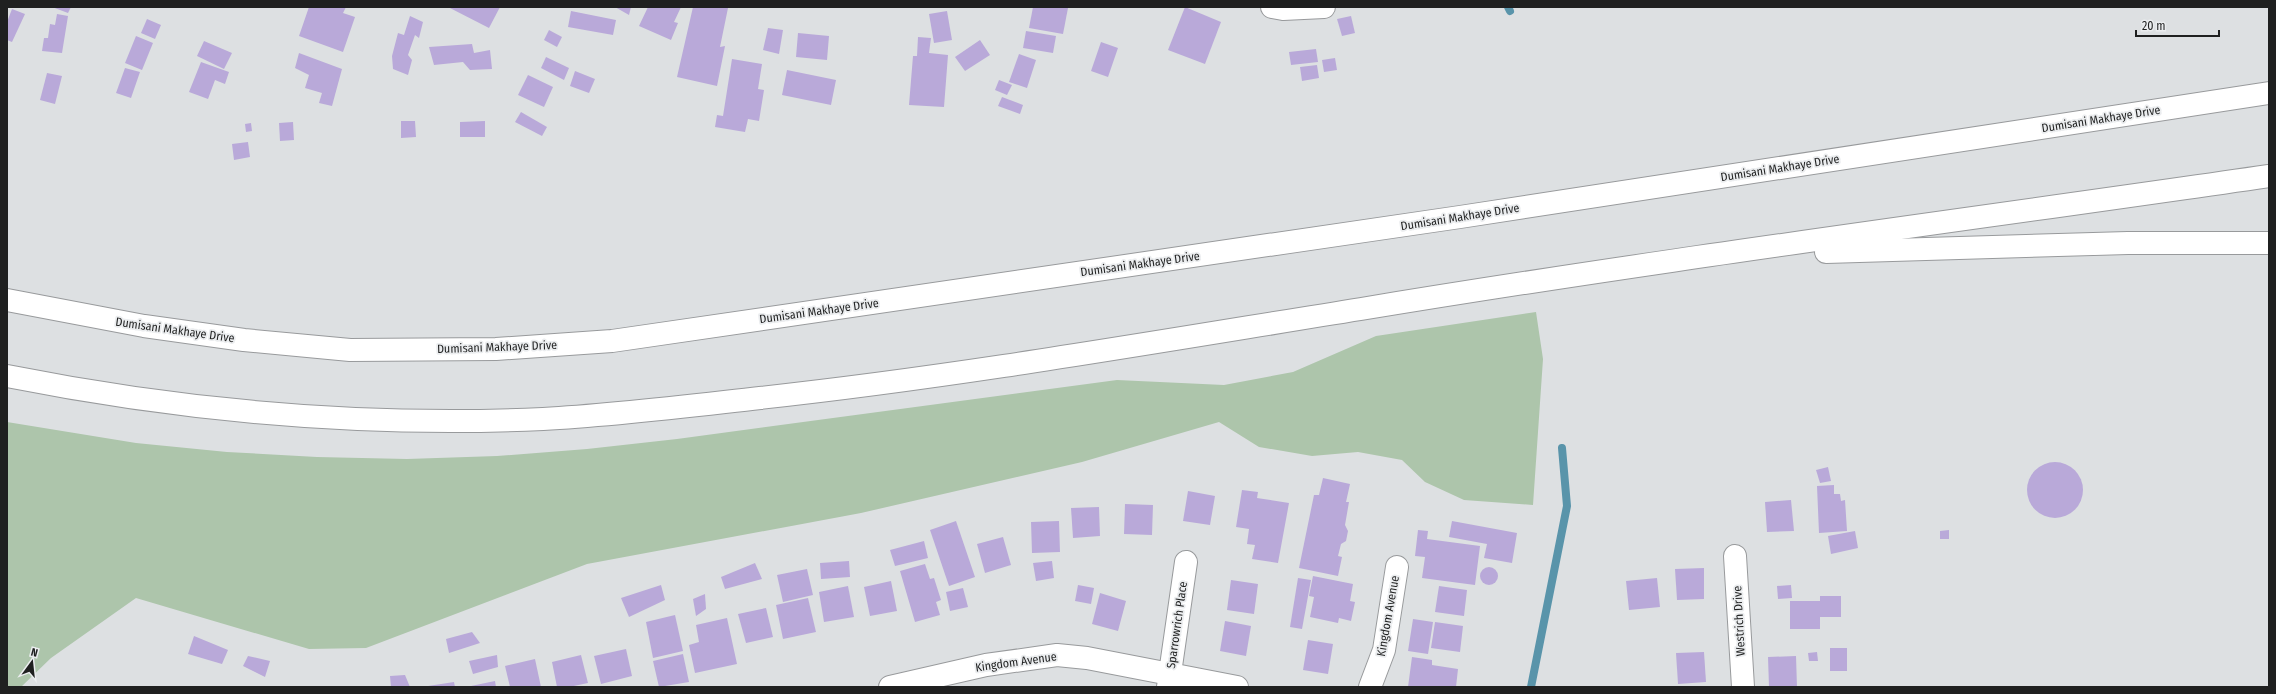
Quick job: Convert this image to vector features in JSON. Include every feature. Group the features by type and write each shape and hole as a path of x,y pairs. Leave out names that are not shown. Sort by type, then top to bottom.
{"main road":[{"path":"1272,7 1283,9 1324,7"},
{"name":"Dumisani Makhaye Drive","path":"7,300 144,326 244,340 350,350 496,349 612,341 1460,217 2269,93"},
{"path":"7,376 108,395 260,413 407,420 540,419 619,414 820,392 1044,361 1511,285 2269,176"},
{"path":"1718,256 2128,243 2269,243"},
{"name":"Westrich Drive","path":"1735,556 1743,687"},
{"name":"Sparrowrich Place","path":"1169,681 1186,562"},
{"name":"Kingdom Avenue","path":"1370,687 1384,650 1397,567"},
{"name":"Kingdom Avenue","path":"890,687 986,665 1058,655 1087,658 1169,681 1237,687"}],"green space":[{"path":"1536,312 1543,359 1533,505 1464,500 1425,482 1402,460 1358,452 1312,456 1259,447 1219,422 1082,462 861,513 587,564 366,648 309,649 136,598 51,658 21,687 7,687 7,422 136,443 227,452 317,457 407,459 497,456 587,449 677,439 1117,380 1224,385 1293,372 1376,336"}],"building":[{"path":"52,7 71,7 68,13"},
{"path":"309,7 346,7 343,13 355,17 343,52 299,36"},
{"path":"448,7 500,7 489,28"},
{"path":"615,7 631,7 629,15"},
{"path":"648,7 681,7 674,22 678,23 671,40 639,26"},
{"path":"693,7 728,8 720,47 725,46 717,86 677,77"},
{"path":"1033,7 1068,8 1063,34 1029,28"},
{"path":"1185,7 1221,22 1205,64 1168,50"},
{"path":"12,9 25,14 12,42 7,40 7,22"},
{"path":"571,11 616,20 613,35 568,27"},
{"path":"947,11 952,40 934,43 929,14"},
{"path":"57,14 68,16 62,53 42,51 44,38 48,38 50,24 55,25"},
{"path":"410,16 423,22 419,38 415,35 408,55 412,60 408,75 393,69 392,56 398,33 404,35"},
{"path":"1351,16 1355,33 1342,36 1337,19"},
{"path":"147,19 161,25 155,39 141,33"},
{"path":"768,28 783,30 779,54 763,50"},
{"path":"549,30 562,37 557,47 544,40"},
{"path":"1026,31 1056,36 1053,53 1023,48"},
{"path":"798,33 829,36 827,60 796,57"},
{"path":"136,36 153,43 142,70 125,63"},
{"path":"918,37 931,38 929,53 948,55 944,107 909,105 913,56 917,56"},
{"path":"980,40 990,55 965,71 955,57"},
{"path":"204,41 232,53 224,69 197,56"},
{"path":"1101,42 1118,48 1108,77 1091,71"},
{"path":"472,44 474,53 490,50 492,69 470,70 463,62 434,65 429,47"},
{"path":"1316,49 1318,62 1291,65 1289,52"},
{"path":"299,53 342,69 332,106 319,103 322,93 305,88 309,75 295,68"},
{"path":"1019,54 1036,60 1027,88 1009,82"},
{"path":"546,57 569,68 564,80 541,68"},
{"path":"1335,58 1337,70 1324,72 1322,60"},
{"path":"732,59 762,64 758,89 764,90 759,121 748,119 745,132 715,127 717,115 723,116"},
{"path":"201,62 229,72 225,84 215,80 208,99 189,92"},
{"path":"1317,65 1319,78 1302,81 1300,67"},
{"path":"125,68 140,72 131,98 116,93"},
{"path":"787,70 836,80 831,105 782,95"},
{"path":"575,71 595,79 589,93 570,86"},
{"path":"47,73 62,76 55,104 40,100"},
{"path":"528,75 553,87 544,107 518,95"},
{"path":"999,80 1012,85 1007,95 995,90"},
{"path":"1002,97 1023,105 1020,114 998,106"},
{"path":"521,112 547,127 542,136 515,122"},
{"path":"401,121 415,121 416,137 401,138"},
{"path":"485,121 485,137 460,137 460,122"},
{"path":"293,122 294,140 280,141 279,123"},
{"path":"251,123 252,131 246,132 245,124"},
{"path":"248,142 250,157 234,160 232,144"},
{"path":"2055,462 2066,464 2075,470 2081,479 2083,490 2081,501 2075,510 2066,516 2055,518 2044,516 2035,510 2029,501 2027,490 2029,479 2035,470 2044,464"},
{"path":"1828,467 1831,481 1820,483 1816,470"},
{"path":"1323,478 1350,484 1346,502 1349,502 1345,525 1348,531 1346,541 1341,544 1338,556 1342,557 1338,576 1299,568 1314,495 1319,495"},
{"path":"1834,485 1834,494 1840,494 1841,501 1845,500 1847,531 1819,533 1817,486"},
{"path":"1242,490 1258,492 1257,498 1289,503 1278,563 1252,559 1255,545 1247,544 1249,529 1236,527"},
{"path":"1188,491 1215,496 1210,525 1183,521"},
{"path":"1791,500 1794,531 1767,532 1765,502"},
{"path":"1125,504 1153,505 1152,535 1124,534"},
{"path":"1099,507 1100,536 1073,538 1071,508"},
{"path":"956,521 975,577 949,586 930,530"},
{"path":"1059,521 1060,552 1032,553 1031,522"},
{"path":"1452,521 1517,533 1512,563 1484,558 1487,544 1449,537"},
{"path":"1418,530 1428,531 1427,539 1480,546 1475,585 1422,578 1425,557 1415,556"},
{"path":"1949,530 1949,539 1940,539 1940,531"},
{"path":"1855,531 1858,548 1831,554 1828,536"},
{"path":"1003,537 1011,565 985,573 977,544"},
{"path":"924,541 928,558 895,566 890,550"},
{"path":"849,561 850,577 821,579 820,563"},
{"path":"1052,561 1054,578 1036,581 1033,563"},
{"path":"755,563 762,579 725,589 721,577"},
{"path":"925,564 930,579 934,578 941,600 936,602 940,615 915,622 900,571"},
{"path":"1489,567 1495,570 1498,576 1495,582 1489,585 1483,582 1480,576 1483,570"},
{"path":"1704,568 1704,599 1677,600 1675,569"},
{"path":"807,569 813,595 783,602 777,575"},
{"path":"1313,576 1353,584 1350,601 1355,602 1351,621 1339,618 1338,623 1310,617 1314,597 1309,596"},
{"path":"1298,578 1311,580 1302,629 1290,627"},
{"path":"1657,578 1660,607 1629,610 1626,581"},
{"path":"1231,580 1258,584 1254,614 1227,610"},
{"path":"891,581 897,611 870,616 864,587"},
{"path":"661,585 665,600 629,617 621,598"},
{"path":"1078,585 1094,588 1091,604 1075,601"},
{"path":"1791,585 1792,598 1778,599 1777,586"},
{"path":"848,586 854,617 824,622 819,592"},
{"path":"1439,586 1467,590 1464,616 1435,612"},
{"path":"963,588 968,607 950,611 946,592"},
{"path":"1100,593 1126,601 1118,631 1092,624"},
{"path":"705,594 706,609 696,616 693,599"},
{"path":"1820,596 1841,596 1841,617 1820,617 1820,629 1790,629 1790,601 1820,601"},
{"path":"808,598 816,632 783,639 776,605"},
{"path":"766,608 773,637 746,643 738,614"},
{"path":"675,615 683,651 653,658 646,622"},
{"path":"727,618 737,664 695,673 689,645 699,642 696,625"},
{"path":"1413,619 1433,622 1428,654 1408,651"},
{"path":"1225,621 1251,626 1246,656 1220,651"},
{"path":"1435,622 1463,626 1460,652 1431,648"},
{"path":"472,632 480,643 449,653 446,639"},
{"path":"194,636 228,650 222,664 188,654"},
{"path":"1308,640 1333,644 1328,674 1303,670"},
{"path":"1830,648 1847,648 1847,671 1830,671"},
{"path":"626,649 632,676 601,684 594,656"},
{"path":"1704,652 1706,682 1678,684 1676,653"},
{"path":"1817,652 1818,661 1809,661 1808,653"},
{"path":"683,654 689,682 659,687 653,661"},
{"path":"497,655 498,667 473,674 469,661"},
{"path":"581,655 588,683 569,687 557,687 552,662"},
{"path":"248,656 270,661 265,677 243,666"},
{"path":"1796,656 1797,687 1769,687 1768,657"},
{"path":"1412,657 1432,660 1432,665 1458,669 1456,687 1408,687"},
{"path":"535,659 541,687 510,687 505,666"},
{"path":"405,675 410,687 391,687 390,676"},
{"path":"495,681 496,687 471,687 471,686"},
{"path":"454,682 455,687 428,687 428,686"}],"waterway":[{"path":"1508,7 1510,11"},
{"path":"1531,687 1567,506 1562,448"}]}
